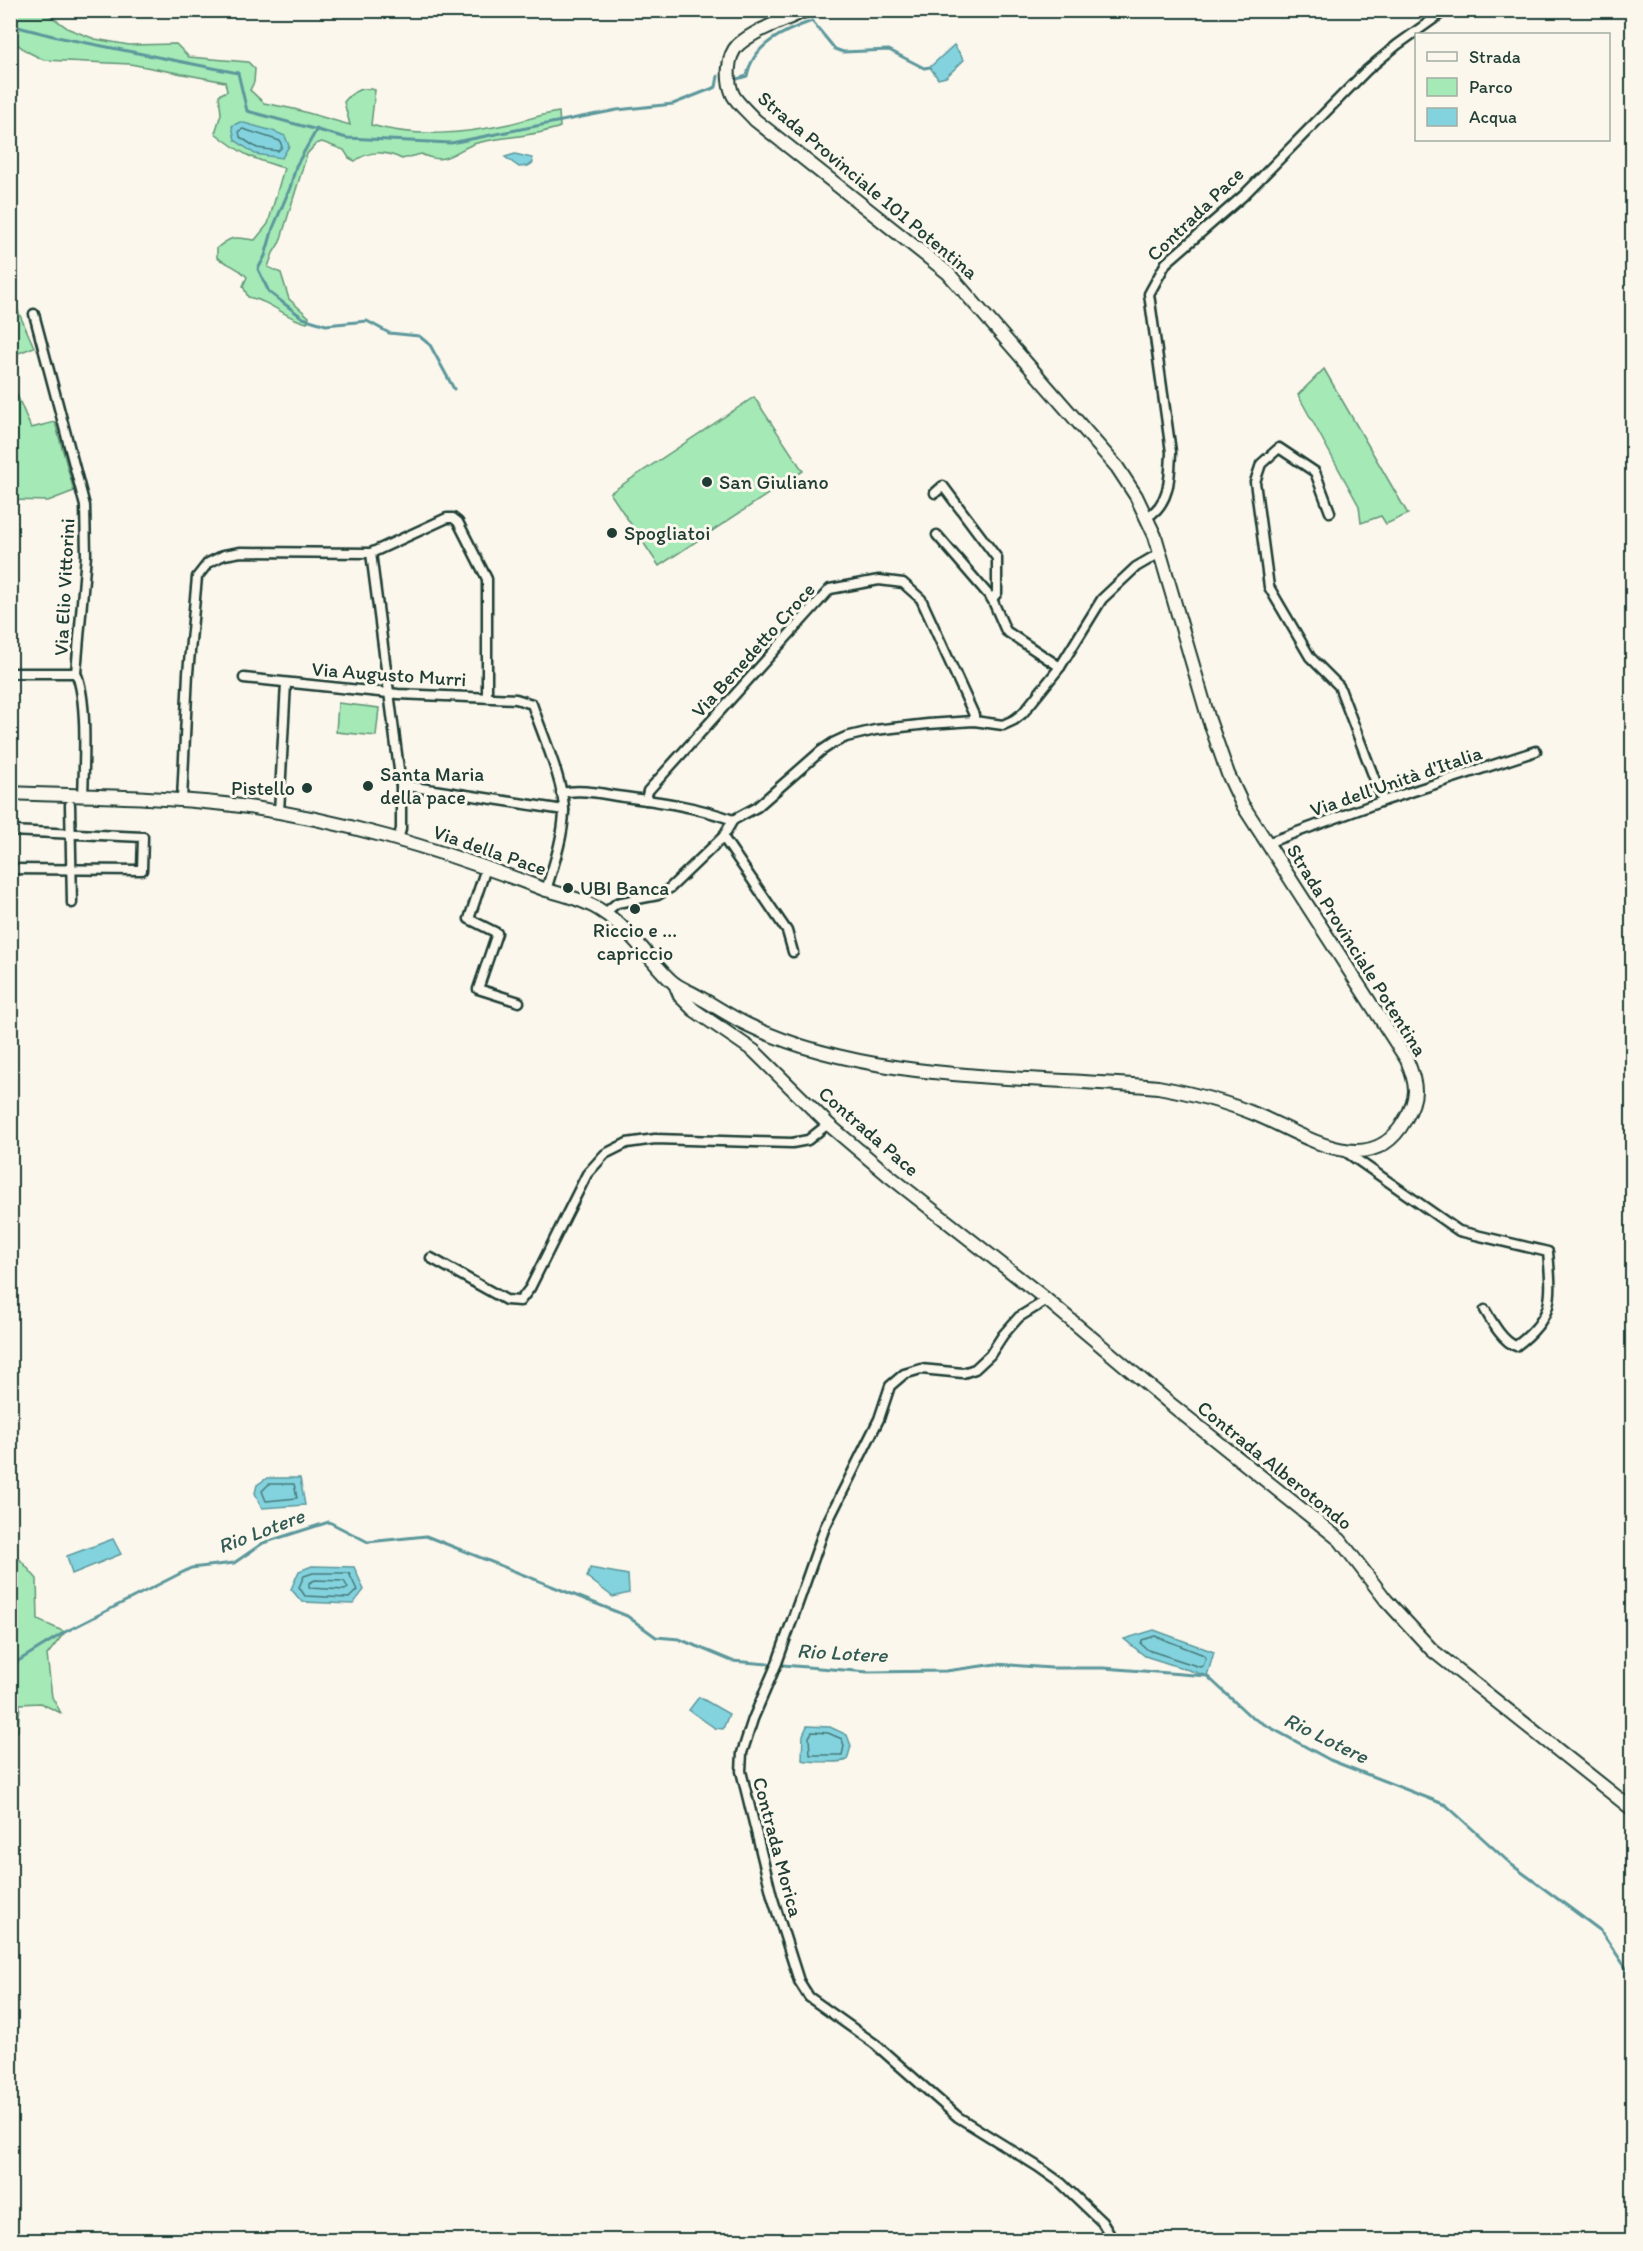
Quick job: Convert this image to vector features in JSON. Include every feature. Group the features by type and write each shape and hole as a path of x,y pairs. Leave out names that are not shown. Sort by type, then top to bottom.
{"main road":[{"name":"Strada Provinciale 101 Potentina","path":"806,10 756,34 737,46 728,73 734,96 755,120 948,273 1117,467 1147,517"},
{"name":"Strada Provinciale Potentina","path":"675,984 746,1024 835,1056 912,1069 1158,1087 1198,1094 1256,1114 1294,1134 1346,1152 1374,1148 1399,1132 1414,1102 1415,1081 1407,1060 1242,804 1228,774 1209,720 1160,553 1147,517"},
{"name":"Via della Pace","path":"10,793 182,800 279,812 398,839 546,890 570,896 606,912 624,927 675,984"},
{"name":"Contrada Pace","path":"675,984 680,996 694,1010 754,1051 828,1124 888,1175 1047,1300"},
{"name":"Contrada Alberotondo","path":"1047,1300 1173,1406 1340,1540 1386,1600 1432,1650 1632,1809"}],"street":[{"name":"Contrada Pace","path":"1147,517 1158,511 1165,499 1170,469 1171,452 1149,294 1166,263 1243,196 1368,70 1397,45 1446,10"},
{"name":"Via Elio Vittorini","path":"34,314 85,506 86,555 76,673 80,682 83,725 85,761 83,796"},
{"path":"1330,512 1315,472 1279,448 1261,464 1255,482 1269,587 1310,657 1339,686 1383,801"},
{"path":"935,493 943,486 997,558 997,593 992,599"},
{"path":"182,800 188,673 197,577 208,563 224,555 241,552 371,553 447,518 453,518 458,522 487,579 487,697"},
{"path":"937,535 992,599 1006,631 1060,667"},
{"path":"371,553 391,693 401,785 401,829 398,839"},
{"path":"606,912 617,903 643,899 664,892 723,837 732,820 758,807 820,751 846,737 875,730 928,724 974,721 1003,725 1014,720 1023,713 1060,667 1102,598 1136,567 1160,553"},
{"name":"Via Benedetto Croce","path":"646,800 648,791 830,589 879,580 903,583 921,599 974,715 974,721"},
{"path":"10,673 76,673"},
{"name":"Via Augusto Murri","path":"244,678 391,693 516,699 532,704 554,765 561,793"},
{"path":"279,812 286,683"},
{"name":"Via dell'Unità d'Italia","path":"1267,843 1383,801 1536,751"},
{"path":"401,785 564,810"},
{"path":"546,890 560,844 564,810 561,793 575,790 646,800 709,811 732,820"},
{"path":"70,805 72,903"},
{"path":"10,831 142,837 142,870 10,869"},
{"path":"723,837 787,932 793,952"},
{"path":"486,868 469,919 497,933 478,989 519,1002"},
{"path":"431,1258 506,1300 520,1301 530,1288 587,1174 605,1154 627,1143 656,1139 792,1143 808,1140 828,1124"},
{"path":"1346,1152 1459,1231 1548,1252 1551,1284 1548,1310 1542,1323 1530,1336 1516,1346 1511,1345 1491,1322 1485,1310"},
{"name":"Contrada Morica","path":"1047,1300 1019,1317 990,1355 975,1369 963,1373 921,1369 904,1374 890,1386 879,1419 825,1527 777,1663 753,1719 742,1753 741,1771 772,1896 799,1981 809,1997 875,2044 958,2117 1061,2183 1102,2222 1113,2241"}],"green space":[{"path":"10,11 37,11 49,15 69,29 95,39 129,45 176,44 189,57 248,62 255,69 254,82 250,90 264,103 350,125 344,102 354,92 366,89 375,90 371,125 388,129 423,133 457,132 509,124 559,112 560,127 540,133 477,143 441,159 421,154 402,159 390,154 372,153 355,161 349,158 344,150 322,142 316,144 307,154 280,242 268,267 281,273 289,299 309,317 307,323 292,318 265,302 248,297 243,286 247,277 237,268 217,258 217,248 227,241 235,238 255,240 268,224 284,168 247,155 215,133 221,114 219,95 227,91 225,82 130,64 44,60 26,51 11,39"},
{"path":"11,283 15,304 34,347 11,356"},
{"path":"1324,369 1408,514 1386,524 1381,516 1361,523 1359,506 1298,395"},
{"path":"10,378 31,428 55,422 74,491 48,501 11,500"},
{"name":"San Giuliano","path":"754,397 803,471 659,566 610,493"},
{"path":"338,703 379,708 376,736 336,732"},
{"path":"17,1556 37,1579 38,1620 65,1632 47,1655 52,1697 61,1713 40,1703 20,1704 18,1731 11,1739 10,1568"}],"water":[{"path":"954,45 964,60 946,77 938,79 930,67"},
{"path":"240,122 285,136 289,146 282,158 255,154 235,140 232,126"},
{"path":"515,154 532,158 533,163 519,167 505,157"},
{"path":"267,1478 300,1478 305,1505 262,1508 255,1493 257,1485"},
{"path":"113,1539 121,1554 72,1574 67,1556"},
{"path":"312,1566 354,1567 364,1590 353,1604 302,1602 291,1589 299,1571"},
{"path":"590,1568 628,1575 629,1593 613,1597 587,1577"},
{"path":"1154,1630 1214,1652 1207,1676 1145,1656 1124,1639"},
{"path":"699,1697 729,1714 723,1729 715,1728 689,1710"},
{"path":"807,1726 830,1727 847,1735 851,1746 847,1760 825,1762 802,1760 803,1735"}],"waterway":[{"path":"737,79 747,76 756,55 771,40 812,21 835,49 843,52 889,50 924,68 930,67"},
{"path":"10,25 57,37 238,73 247,111 347,138 451,143 617,110 673,104 716,87 718,76"},
{"path":"317,129 296,166 265,256 258,269 269,292 303,318 326,325 367,321 389,333 419,336 430,345 454,389"},
{"name":"Rio Lotere","path":"10,1666 65,1632 191,1568 234,1563 263,1543 329,1522 368,1542 426,1536 627,1616 656,1637 679,1639 732,1661 868,1672 946,1671 996,1664 1051,1668 1104,1668 1207,1676 1251,1717 1330,1760 1446,1805 1512,1865 1601,1931 1632,1977"}],"place":[{"name":"San Giuliano","path":"707,482"},
{"name":"Spogliatoi","path":"612,533"},
{"name":"Santa Maria della pace","path":"368,786"},
{"name":"Pistello","path":"307,788"},
{"name":"UBI Banca","path":"568,888"},
{"name":"Riccio e ... capriccio","path":"635,909"}]}
